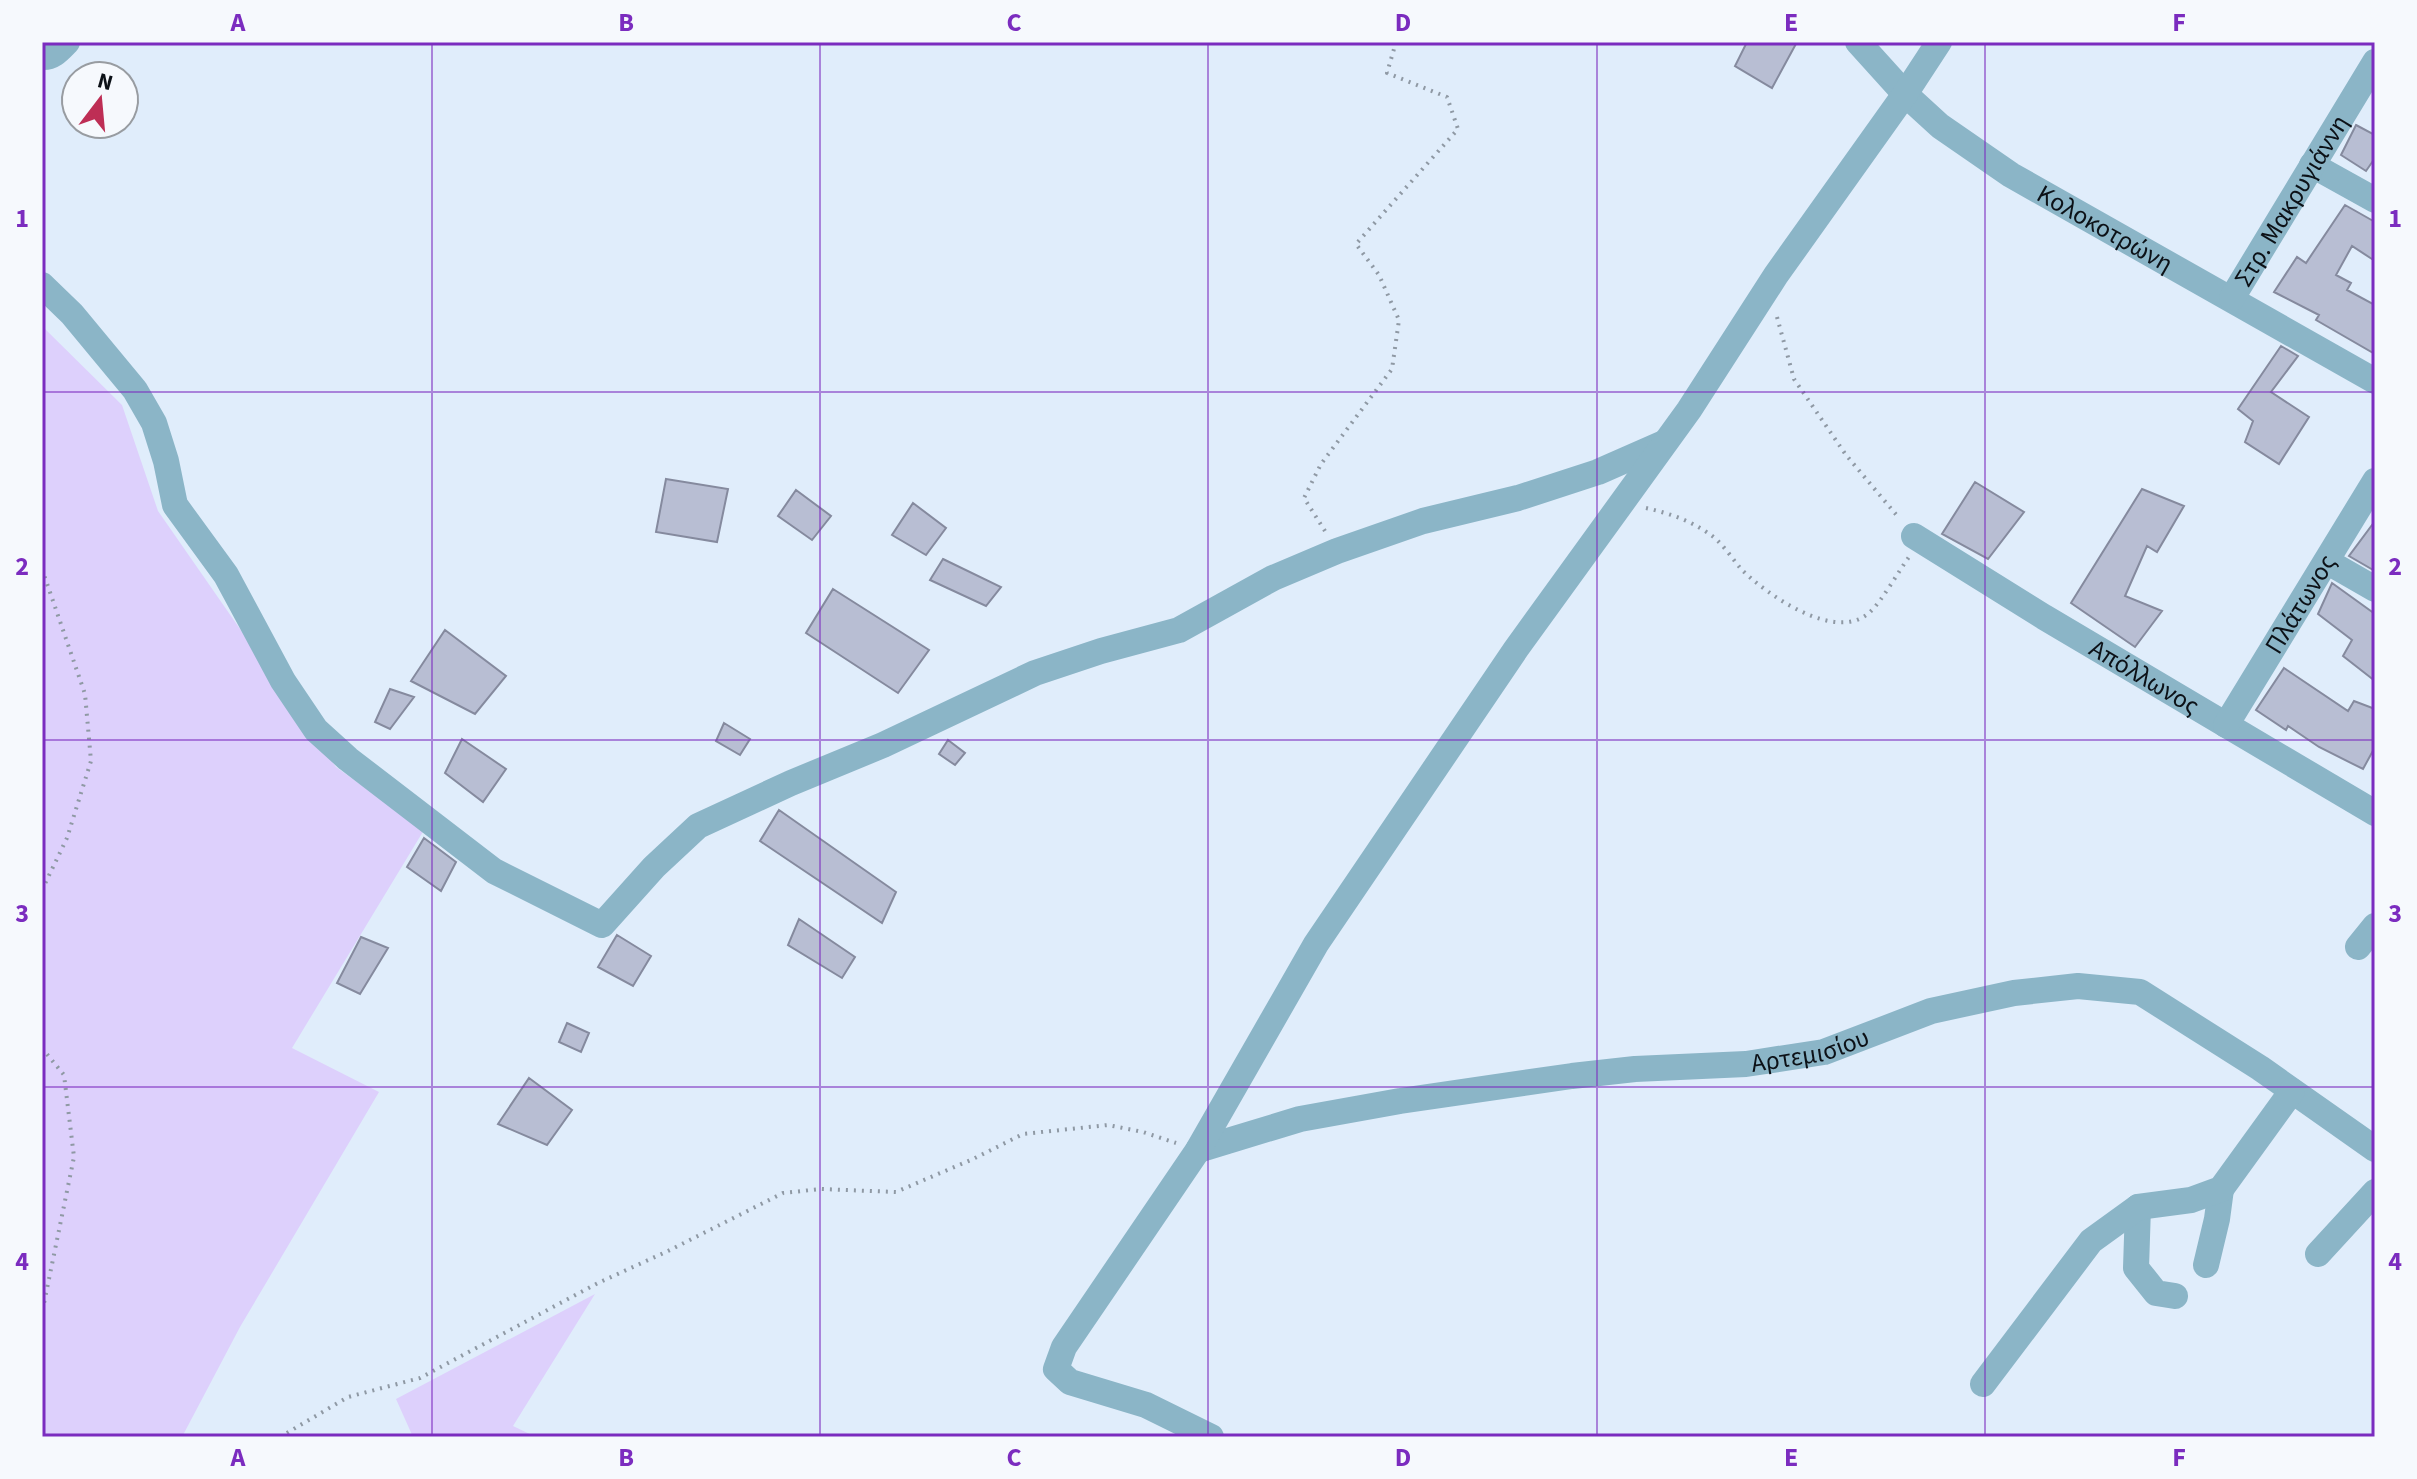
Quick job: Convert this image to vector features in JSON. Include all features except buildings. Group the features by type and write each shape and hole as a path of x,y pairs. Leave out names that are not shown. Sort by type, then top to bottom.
{"street":[{"path":"42,57 58,51 67,42"},
{"name":"Κολοκοτρώνη","path":"1858,42 1905,94 1940,126 2011,175 2375,381"},
{"path":"1211,1437 1146,1405 1070,1382 1056,1369 1064,1347 1198,1150 1316,944 1516,649 1689,410 1776,275 1939,42"},
{"name":"Στρ. Μακρυγιάννη","path":"2232,298 2375,62"},
{"path":"2312,165 2375,200"},
{"path":"42,285 72,314 135,390 154,423 175,505 226,575 283,681 316,730 348,759 494,871 602,925 654,867 698,826 791,783 883,745 1035,673 1179,630 1273,578 1337,551 1423,521 1518,498 1598,472 1664,443"},
{"name":"Πλάτωνος","path":"2226,725 2375,481"},
{"name":"Απόλλωνος","path":"1914,536 2375,813"},
{"path":"2328,562 2375,589"},
{"path":"2358,947 2375,926"},
{"name":"Αρτεμισίου","path":"1198,1150 1300,1119 1400,1101 1572,1076 1635,1069 1746,1064 1824,1052 1931,1011 2014,993 2078,986 2140,992 2375,1149"},
{"path":"2206,1265 2221,1189 2292,1091"},
{"path":"1983,1384 2091,1241 2138,1207 2191,1200 2221,1189"},
{"path":"2318,1254 2375,1192"},
{"path":"2138,1207 2136,1268 2156,1293 2175,1296"}],"path":[{"path":"1337,551 1304,498 1321,464 1392,369 1399,320 1379,275 1356,244 1458,129 1447,97 1387,73 1396,42"},
{"path":"1620,502 1670,513 1710,534 1768,592 1795,609 1823,619 1850,623 1870,612 1910,556 1914,536 1846,455 1794,379 1778,319 1776,275"},
{"path":"42,569 85,694 91,761 67,838 42,890"},
{"path":"42,1048 64,1075 74,1157 42,1313"},
{"path":"280,1437 348,1397 420,1378 598,1283 783,1193 821,1189 896,1192 1023,1134 1094,1126 1108,1125 1143,1132 1198,1150"}],"shaded area":[{"path":"42,326 122,405 158,511 336,767 424,830 292,1048 379,1092 240,1327 182,1437 42,1437"},
{"path":"595,1294 513,1426 536,1437 413,1437 396,1399"}]}
